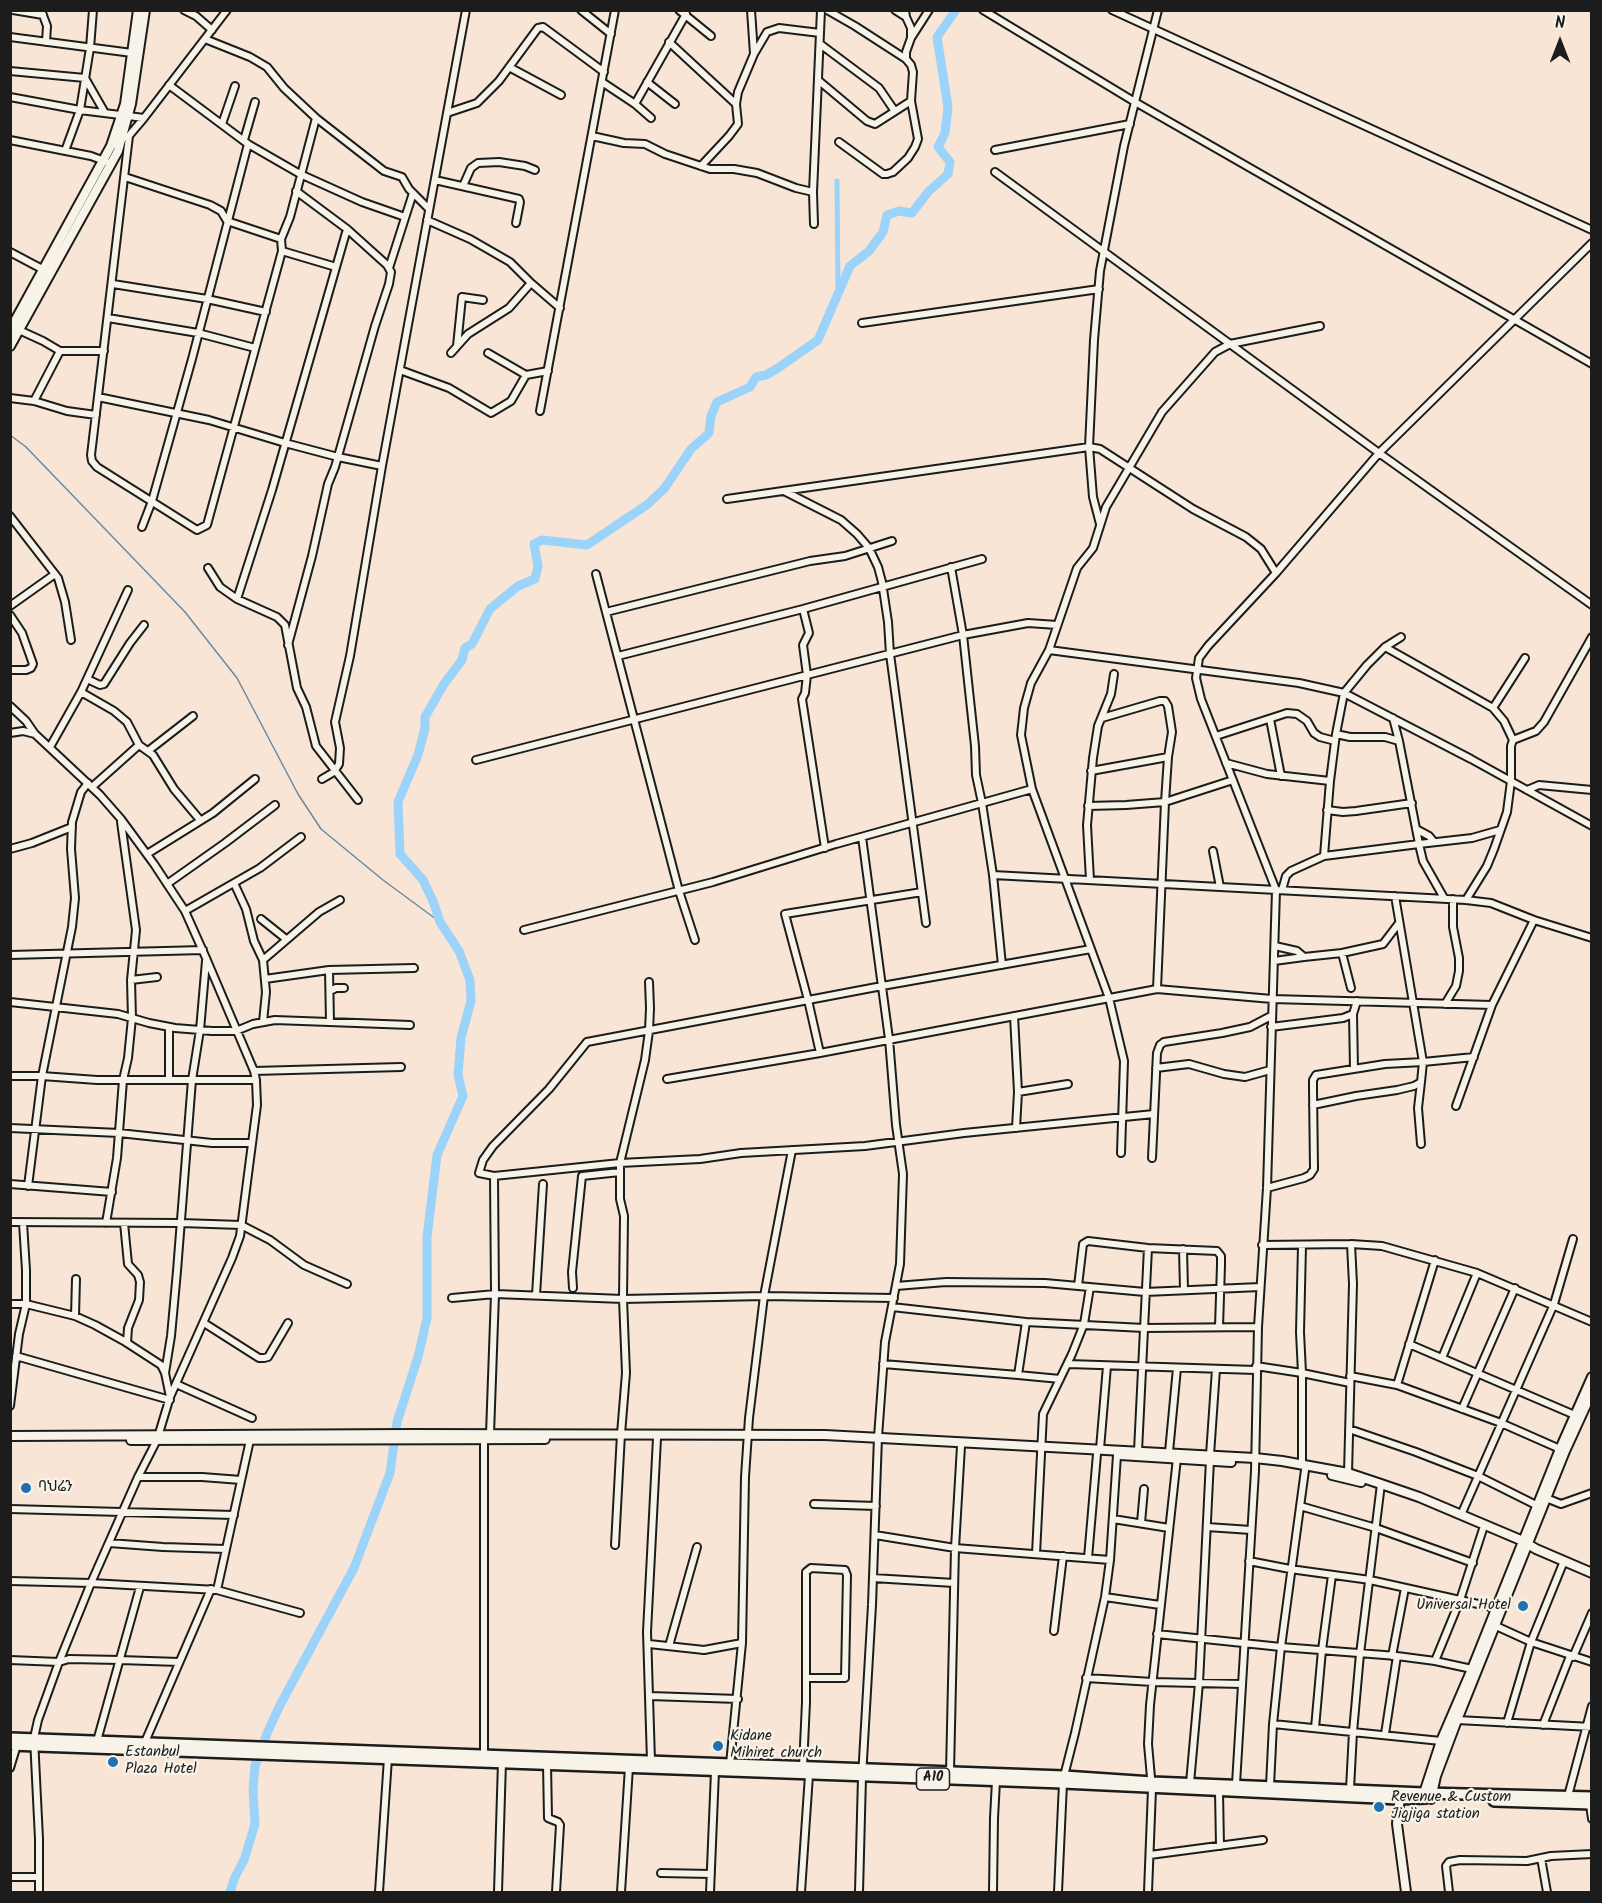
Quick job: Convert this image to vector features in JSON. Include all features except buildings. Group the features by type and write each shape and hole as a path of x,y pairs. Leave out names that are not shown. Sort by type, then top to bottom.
{"highway":[{"name":"A10","path":"13,1742 145,1742 237,1749"},
{"name":"A10","path":"34,1742 484,1754 502,1759 547,1764 715,1771 862,1773 996,1781 1063,1780"},
{"name":"A10","path":"274,1750 388,1758 730,1764 806,1771"},
{"name":"A10","path":"862,1773 950,1772 1219,1791 1591,1802"},
{"name":"A10","path":"1152,1785 1236,1784 1350,1789 1400,1795"},
{"name":"A10","path":"1428,1796 1568,1796 1591,1802"}],"main road":[{"path":"15,330 107,162 114,139 126,115 138,10"},
{"path":"10,346 15,330 44,270 107,162 118,151 145,10"},
{"path":"1428,1796 1441,1741 1496,1608 1546,1498 1592,1377"},
{"path":"1428,1796 1496,1626 1560,1449 1592,1392"},
{"path":"10,1436 250,1440 361,1437"},
{"path":"10,1440 486,1436 747,1437 878,1439 1098,1451 1169,1452 1210,1458"},
{"path":"620,1436 747,1437"},
{"path":"878,1439 961,1446 1040,1448"},
{"path":"1098,1451 1117,1455 1255,1461 1348,1473 1525,1544"},
{"path":"1303,1467 1381,1486 1461,1515 1592,1573"},
{"path":"1400,1795 1397,1824 1406,1893"}],"street":[{"path":"13,10 42,13 47,26 46,42"},
{"path":"64,151 80,110 90,48 93,10"},
{"path":"184,10 196,16 212,30"},
{"path":"118,151 227,10"},
{"path":"322,779 335,770 339,764 340,748 335,722 350,656 382,466 466,10"},
{"path":"581,10 611,34"},
{"path":"540,411 615,10"},
{"path":"751,10 754,54"},
{"path":"814,224 813,192 821,10"},
{"path":"826,10 906,59 913,72 911,101 918,139 908,158 893,172 883,174 839,142"},
{"path":"895,10 905,14 911,28 911,38"},
{"path":"906,59 911,38 928,10"},
{"path":"983,10 1135,102 1592,364"},
{"path":"1113,10 1592,230"},
{"path":"1100,524 1093,497 1089,447 1098,289 1130,124 1158,10"},
{"path":"635,105 669,42 682,12 711,36"},
{"path":"447,113 477,103 499,81 536,29 543,27 604,72"},
{"path":"701,166 738,124 736,104 738,92 754,54 767,32 779,28 820,33"},
{"path":"10,37 132,53"},
{"path":"205,39 250,57 267,67 284,88 316,118 384,171 402,177 413,193 429,209"},
{"path":"669,42 736,104"},
{"path":"820,44 879,88 894,110"},
{"path":"509,67 561,95"},
{"path":"10,70 85,78"},
{"path":"85,78 105,113"},
{"path":"818,80 867,121 875,123 911,101"},
{"path":"602,82 651,118"},
{"path":"648,82 675,104"},
{"path":"169,85 246,142 300,174 362,202 405,217"},
{"path":"222,124 235,86"},
{"path":"10,97 80,110 144,118"},
{"path":"142,527 152,501 219,256 255,102"},
{"path":"129,136 92,461 97,467 197,530 207,525 282,251 281,239 290,217 316,118"},
{"path":"995,150 1130,124"},
{"path":"592,136 624,143 645,144 710,169 734,169 757,173 795,188 813,192"},
{"path":"10,140 107,162"},
{"path":"463,186 471,168 486,161 525,166 535,170"},
{"path":"995,172 1379,453 1592,605"},
{"path":"125,177 210,205 221,211 227,220 281,239"},
{"path":"435,180 519,199 516,223"},
{"path":"288,645 328,484 338,457 391,272 387,265 346,230 296,191"},
{"path":"389,268 413,193"},
{"path":"427,220 470,239 510,262 560,308"},
{"path":"237,599 285,443 346,230"},
{"path":"1279,890 1201,699 1196,678 1199,658 1379,453 1592,243"},
{"path":"282,251 336,267"},
{"path":"10,252 44,270"},
{"path":"451,353 468,334 509,308 531,283"},
{"path":"113,284 207,299 266,312"},
{"path":"862,323 1098,289"},
{"path":"457,347 462,297 483,300"},
{"path":"108,318 198,333 255,348"},
{"path":"1121,1153 1124,1061 1109,999 1032,789 1021,735 1024,708 1031,683 1049,650 1077,568 1093,548 1106,507 1162,412 1215,352 1230,344 1320,326"},
{"path":"15,330 44,341 60,351 104,351"},
{"path":"34,401 60,351"},
{"path":"488,353 526,375 548,371"},
{"path":"400,370 448,388 491,412 512,401 526,375"},
{"path":"98,397 209,420 285,443 382,466"},
{"path":"10,398 96,415"},
{"path":"727,499 1089,447 1100,449 1193,509 1246,537 1261,549 1276,573"},
{"path":"783,491 841,520 869,549 878,567 926,924"},
{"path":"10,516 55,574 62,587 71,640"},
{"path":"606,612 810,561 845,556 892,541"},
{"path":"618,656 982,560"},
{"path":"951,567 963,635 976,776 993,874 1002,964"},
{"path":"208,568 220,587 237,599 277,617 285,625 297,687 306,707 316,746 358,800"},
{"path":"10,606 55,574"},
{"path":"596,574 679,891 694,940"},
{"path":"50,747 81,692 128,590"},
{"path":"803,609 809,633 803,645 807,675 802,699 825,848"},
{"path":"10,615 22,633 33,664 26,670 10,670"},
{"path":"476,760 963,635 1028,623 1057,625"},
{"path":"87,679 100,685 104,684 130,642 144,625"},
{"path":"1324,856 1335,738 1344,693 1385,647 1401,637"},
{"path":"1466,900 1487,866 1507,812 1511,781 1511,746 1514,740 1536,731 1544,722 1592,637"},
{"path":"1385,647 1493,708 1504,721 1514,740"},
{"path":"1049,650 1299,683 1344,693 1592,826"},
{"path":"1493,708 1525,658"},
{"path":"1090,880 1087,825 1092,771 1098,726 1111,694 1114,674"},
{"path":"81,692 114,711 127,722 139,745 153,755 174,789 200,820"},
{"path":"1102,718 1160,701 1165,701 1168,706 1172,732 1165,802 1157,989"},
{"path":"10,706 121,819 184,911 254,1071 257,1105 240,1236 176,1384 157,1438 122,1512 59,1662 38,1720 34,1742 39,1893"},
{"path":"1216,736 1287,713 1297,714 1307,721 1314,733 1320,737 1385,737 1399,741"},
{"path":"148,751 192,716"},
{"path":"1270,718 1281,776"},
{"path":"1393,718 1423,861 1444,898"},
{"path":"10,733 23,731 36,734"},
{"path":"28,1186 42,1076 72,927 75,898 71,849 72,827 81,792 139,745"},
{"path":"1092,771 1168,757"},
{"path":"1226,763 1267,774 1330,781"},
{"path":"147,854 213,813 255,779"},
{"path":"1088,806 1126,806 1165,802 1233,780"},
{"path":"1527,790 1539,785 1592,790"},
{"path":"524,930 713,882 1032,789"},
{"path":"1327,810 1356,811 1412,803"},
{"path":"167,884 275,805"},
{"path":"106,1223 112,1192 123,1080 128,1058 136,930 121,819"},
{"path":"10,849 72,827"},
{"path":"1416,829 1429,836 1434,842"},
{"path":"1236,1784 1255,1461 1257,1327 1267,1188 1271,1016 1279,890 1291,871 1324,856 1472,838 1500,830"},
{"path":"184,911 260,868 301,837"},
{"path":"859,1893 862,1773 878,1439 885,1342 900,1264 903,1174 889,1039 862,837"},
{"path":"1213,851 1220,886"},
{"path":"993,874 1466,900 1491,903 1534,920 1592,938"},
{"path":"234,883 246,909 254,940 263,960 265,979 263,1022"},
{"path":"820,1053 785,914 922,892"},
{"path":"1395,896 1423,1062 1418,1108 1421,1144"},
{"path":"1445,1004 1456,986 1459,971 1453,927 1453,899"},
{"path":"263,960 319,912 340,900"},
{"path":"261,919 286,939"},
{"path":"1455,1106 1492,1005 1534,920"},
{"path":"1274,962 1342,953 1383,944 1400,922"},
{"path":"1275,946 1297,951 1304,957"},
{"path":"1091,949 587,1042 549,1089 493,1146 483,1160 479,1173 494,1176 620,1163 700,1159 741,1153 791,1153 1154,1114"},
{"path":"10,955 203,950"},
{"path":"1342,953 1351,988"},
{"path":"165,1373 171,1336 192,1080 200,1030 206,958"},
{"path":"265,979 329,970 414,968"},
{"path":"329,970 330,1022"},
{"path":"132,980 157,977"},
{"path":"615,1545 620,1436 626,1372 623,1299 625,1248 624,1216 620,1199 620,1163 643,1071 649,1031 649,982"},
{"path":"330,991 345,988"},
{"path":"667,1079 820,1053 1157,989 1272,999 1492,1005"},
{"path":"1354,1069 1353,1014 1357,1001"},
{"path":"10,1002 118,1014 169,1027 200,1030 236,1031 253,1024 275,1020 410,1025"},
{"path":"1271,1027 1330,1020 1353,1014"},
{"path":"1014,1016 1018,1092 1016,1128"},
{"path":"1152,1158 1156,1053 1164,1042 1250,1027 1271,1016"},
{"path":"169,1027 169,1080"},
{"path":"1267,1188 1304,1178 1314,1169 1313,1080 1316,1075 1391,1064 1474,1057"},
{"path":"1156,1068 1189,1065 1245,1077 1270,1070"},
{"path":"254,1071 401,1067"},
{"path":"10,1076 123,1080 256,1080"},
{"path":"1313,1105 1396,1090 1421,1082"},
{"path":"1018,1092 1068,1084"},
{"path":"10,1128 252,1143"},
{"path":"730,1764 742,1643 747,1437 764,1296 791,1153"},
{"path":"573,1288 572,1272 582,1176 620,1172"},
{"path":"484,1754 486,1436 495,1294 494,1176"},
{"path":"10,1184 112,1192"},
{"path":"537,1295 543,1184"},
{"path":"10,1222 241,1225 270,1240 304,1265 347,1284"},
{"path":"10,1406 16,1356 26,1304 23,1223"},
{"path":"124,1223 128,1264 138,1275 140,1282 139,1300 128,1329 127,1343"},
{"path":"1461,1515 1554,1304 1573,1239"},
{"path":"1078,1286 1085,1242 1217,1251 1221,1256 1219,1328"},
{"path":"1348,1473 1353,1284 1351,1244"},
{"path":"1262,1245 1382,1246 1477,1273 1592,1322"},
{"path":"1270,1786 1273,1724 1303,1467 1300,1332 1302,1246"},
{"path":"1138,1451 1148,1248"},
{"path":"1184,1250 1184,1290"},
{"path":"1397,1384 1435,1260"},
{"path":"1442,1358 1477,1273"},
{"path":"75,1316 76,1279"},
{"path":"896,1286 946,1282 1045,1283 1145,1292 1260,1287"},
{"path":"1036,1554 1042,1414 1068,1364 1084,1324 1090,1287"},
{"path":"1462,1409 1515,1288"},
{"path":"452,1298 495,1294 623,1299 764,1296 894,1298"},
{"path":"10,1304 26,1304 75,1316 127,1343 161,1365 165,1373 170,1399"},
{"path":"892,1307 1026,1322 1144,1328 1257,1327"},
{"path":"1018,1374 1026,1322"},
{"path":"204,1323 259,1358 268,1357 288,1323"},
{"path":"1409,1344 1578,1416"},
{"path":"16,1356 170,1399"},
{"path":"1068,1364 1216,1369 1256,1368 1397,1384 1560,1449"},
{"path":"883,1365 1060,1379"},
{"path":"1088,1558 1107,1366"},
{"path":"1169,1452 1177,1368"},
{"path":"1190,1783 1199,1683 1216,1369"},
{"path":"176,1384 252,1418"},
{"path":"1349,1429 1478,1476 1538,1506"},
{"path":"651,1761 649,1575 657,1438"},
{"path":"145,1742 179,1662 214,1590 226,1549 250,1440"},
{"path":"950,1772 955,1548 961,1446"},
{"path":"1059,1893 1063,1780 1104,1597 1110,1560 1117,1455"},
{"path":"1148,1893 1152,1785 1148,1744 1157,1634 1177,1458"},
{"path":"138,1477 202,1477 241,1480"},
{"path":"1350,1789 1360,1654 1381,1486"},
{"path":"1141,1523 1143,1490"},
{"path":"1546,1498 1561,1504 1592,1493"},
{"path":"814,1504 876,1506"},
{"path":"1299,1506 1376,1528 1473,1563"},
{"path":"10,1509 234,1515"},
{"path":"1113,1519 1169,1528"},
{"path":"1207,1527 1251,1530"},
{"path":"1435,1661 1460,1600 1483,1529"},
{"path":"875,1535 955,1548 1110,1560"},
{"path":"109,1543 226,1549"},
{"path":"669,1646 697,1547"},
{"path":"1054,1631 1063,1556"},
{"path":"1249,1561 1370,1580 1496,1608"},
{"path":"1508,1723 1531,1642 1564,1561"},
{"path":"801,1893 806,1771 806,1678 806,1572 811,1568 845,1570 847,1575 845,1678 806,1678"},
{"path":"1315,1728 1332,1575"},
{"path":"873,1578 954,1583"},
{"path":"10,1581 214,1590 300,1613"},
{"path":"97,1741 140,1587"},
{"path":"1385,1734 1394,1656 1406,1588"},
{"path":"1104,1597 1160,1605"},
{"path":"1543,1725 1554,1693 1592,1614"},
{"path":"1496,1626 1531,1642 1592,1662"},
{"path":"1157,1634 1394,1656 1435,1661 1472,1669"},
{"path":"649,1644 704,1650 742,1643"},
{"path":"10,1660 179,1662"},
{"path":"1086,1678 1242,1684"},
{"path":"650,1696 738,1699"},
{"path":"1568,1796 1592,1706"},
{"path":"1458,1720 1588,1727"},
{"path":"1273,1724 1441,1741"},
{"path":"10,1768 13,1742"},
{"path":"379,1893 388,1758"},
{"path":"498,1893 502,1759"},
{"path":"547,1764 548,1818 560,1825 556,1893"},
{"path":"621,1893 629,1767"},
{"path":"710,1893 715,1771"},
{"path":"993,1893 996,1781"},
{"path":"1219,1791 1220,1846"},
{"path":"1591,1802 1592,1819"},
{"path":"1150,1855 1263,1840"},
{"path":"1449,1893 1446,1866 1449,1862 1460,1860 1527,1861 1592,1854"},
{"path":"1541,1858 1547,1893"},
{"path":"661,1873 711,1874"},
{"path":"10,1877 39,1877"}],"waterway":[{"path":"230,1892 244,1860 255,1824 253,1790 255,1766 279,1707 354,1568 390,1473 397,1422 418,1357 427,1318 427,1237 437,1155 463,1096 458,1075 461,1038 471,1001 470,980 459,951 440,922 423,880 400,854 398,802 418,755 425,728 425,717 444,684 462,660 465,648 472,644 490,609 518,586 535,579 538,566 534,544 542,540 587,545 648,504 664,489 691,449 709,433 711,416 717,402 750,387 756,377 766,375 778,368 818,340 850,266 869,251 883,232 887,215 899,211 912,213 928,192 948,174 950,162 938,147 945,133 948,107 937,37 956,10"},
{"path":"837,181 838,298"},
{"path":"10,435 26,447 185,612 237,678 298,794 321,829 383,880 440,922"}],"place":[{"name":"ባህሬን","path":"26,1488"},
{"name":"Universal Hotel","path":"1523,1606"},
{"name":"Kidane Mihiret church","path":"718,1746"},
{"name":"Estanbul Plaza Hotel","path":"113,1762"},
{"name":"Revenue & Custom Jigjiga station","path":"1379,1807"}]}
